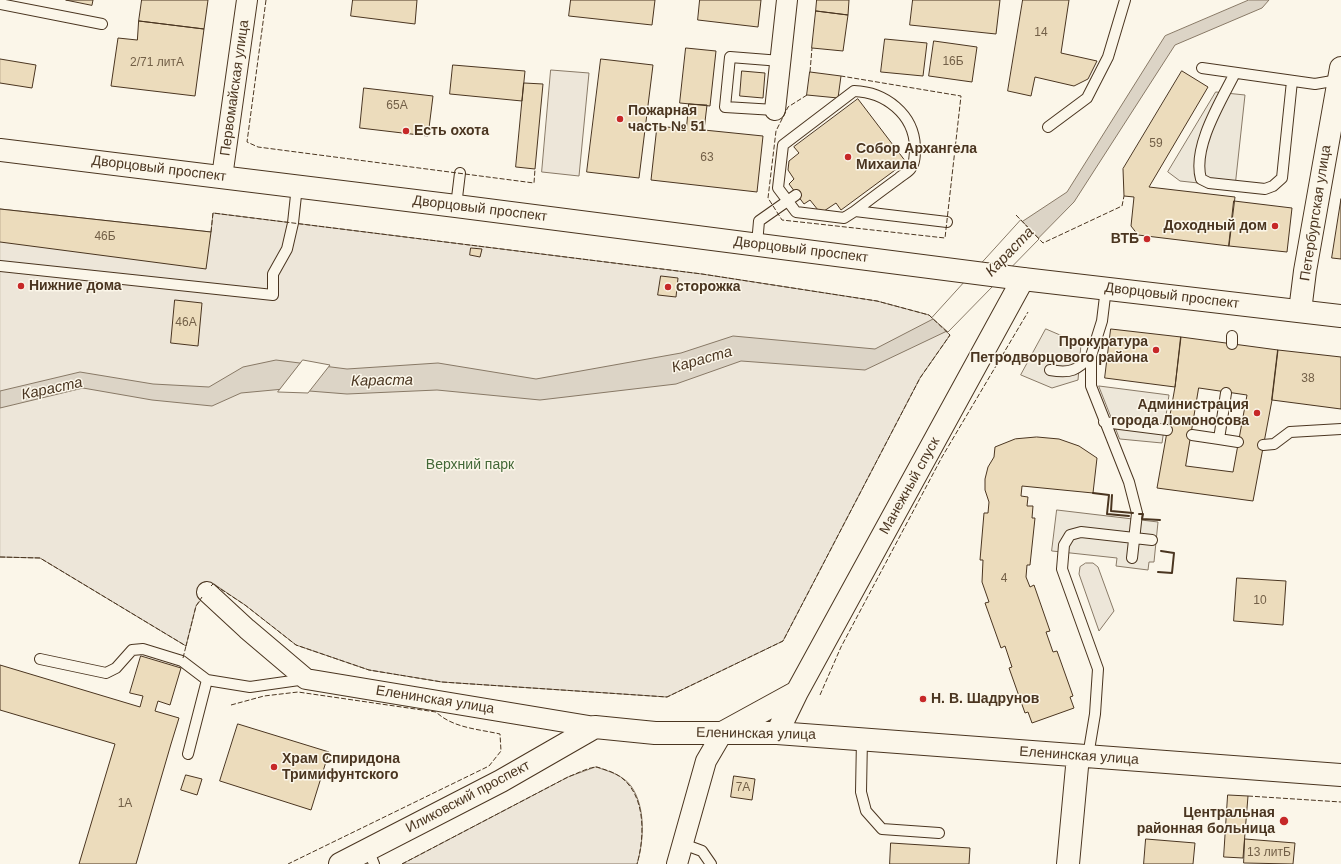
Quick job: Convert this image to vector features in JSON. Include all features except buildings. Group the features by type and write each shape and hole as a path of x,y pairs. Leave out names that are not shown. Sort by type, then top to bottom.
{"main road":[{"name":"Петербургская улица","path":"1300,311 1305,271 1340,76"},
{"name":"Дворцовый проспект","path":"0,150 757,244 1013,278 1341,316"},
{"name":"Манежный спуск","path":"778,733 797,692 1013,278"},
{"path":"723,732 797,692"},
{"name":"Еленинская улица","path":"595,728 655,733 778,733 862,738 1341,775"},
{"name":"Иликовский проспект","path":"340,864 371,857 595,728"},
{"path":"1068,864 1083,756"}],"street":[{"name":"Первомайская улица","path":"222,177 228,146 247,0"},
{"path":"776,110 788,0"},
{"path":"207,592 246,629 306,679"},
{"name":"Еленинская улица","path":"306,679 595,728"},
{"path":"677,864 706,761 723,732"}],"lane":[{"path":"1048,127 1087,98 1108,57 1125,0"},
{"path":"0,4 102,24"},
{"path":"776,110 726,107 730,57 781,61"},
{"path":"1202,68 1315,84 1340,76"},
{"path":"1235,73 1209,126 1201,154 1199,170 1201,179 1209,183 1265,190 1273,186 1282,178 1292,81"},
{"path":"854,91 868,91 881,96 901,113 908,123 914,139 915,155 911,169 854,211 844,218 796,212 778,188 783,145 854,91"},
{"path":"456,206 460,173"},
{"path":"0,266 273,295 273,274 287,250 293,223 297,186"},
{"path":"757,244 760,221 796,195"},
{"path":"854,211 947,222"},
{"path":"1106,288 1102,321 1091,356 1091,386 1129,482 1137,513 1132,558"},
{"path":"1050,370 1066,373 1080,367 1091,356"},
{"path":"1219,439 1226,393"},
{"path":"1104,422 1167,430"},
{"path":"1263,445 1274,444 1290,432 1341,429"},
{"path":"1192,435 1238,442"},
{"path":"1083,756 1094,714 1098,669 1062,569 1064,545 1070,535 1081,532 1152,540"},
{"path":"40,659 106,673 116,668 132,650 143,649 182,661 207,680 250,687 306,679"},
{"path":"188,754 207,680"},
{"path":"862,738 861,792 866,811 882,828 939,833"},
{"path":"683,844 702,851 711,864"}],"green space":[{"path":"551,70 589,73 579,176 542,172"},
{"name":"Верхний парк","path":"0,209 211,232 213,213 702,274 877,301 929,315 950,335 920,378 783,641 667,697 442,682 369,670 296,645 245,605 214,584 196,606 186,646 40,558 0,557"},
{"path":"1086,563 1093,563 1098,567 1114,611 1099,631 1079,574 1080,567"},
{"path":"596,767 624,779 628,782 636,794 642,824 641,845 637,864 402,864 568,777"}],"shaded area":[{"path":"1216,92 1245,95 1235,187 1180,181 1168,172"},
{"path":"1046,329 1081,344 1078,380 1052,388 1021,375"},
{"path":"1099,386 1169,395 1162,443 1120,439"},
{"path":"1057,510 1158,522 1154,562 1149,562 1148,570 1116,566 1117,558 1052,551"}],"water":[{"name":"Караста","path":"1249,0 1269,0 1262,8 1175,45 1074,202 947,331 865,370 741,361 676,384 540,400 437,390 347,394 284,389 241,393 212,406 152,400 83,388 0,408 0,391 80,372 153,384 209,387 243,367 276,360 347,369 438,363 536,379 681,353 733,336 875,349 933,319 1020,223 1067,192 1165,36"}],"pier":[{"path":"1021,220 1039,239 948,332 932,318"},
{"path":"303,360 330,365 308,393 278,392"}],"fence":[{"path":"266,0 247,142 258,147 534,183 535,169"},
{"path":"810,72 812,48"},
{"path":"807,95 788,107 776,131 768,198 782,220 945,238 961,96 841,76"},
{"path":"1016,215 1043,243 1122,206 1124,196"},
{"path":"211,232 213,213 702,274 877,301 929,315 950,335 920,378 783,641 667,697 442,682 369,670 296,645 245,605 213,584 211,586"},
{"path":"820,695 841,647 942,457 1028,312"},
{"path":"0,557 40,558 186,646 196,606 202,597"},
{"path":"183,658 186,646"},
{"path":"231,705 264,696 298,692 436,712 458,725 500,734 501,751 489,766 288,864"},
{"path":"402,864 568,777 594,767 609,771 621,777 630,787 636,798 642,824 642,838 637,864"},
{"path":"1248,796 1341,802"}],"wall":[{"path":"1093,493 1109,495 1107,514 1129,516"},
{"path":"1112,495 1111,511 1133,513"},
{"path":"1139,514 1143,514 1142,519 1160,520"},
{"path":"1158,572 1172,573 1174,553 1161,551"}],"place":[{"name":"Пожарная часть № 51","path":"620,119"},
{"name":"Есть охота","path":"406,131"},
{"name":"Собор Архангела Михаила","path":"848,157"},
{"name":"Доходный дом","path":"1275,226"},
{"name":"ВТБ","path":"1147,239"},
{"name":"Нижние дома","path":"21,286"},
{"name":"сторожка","path":"668,287"},
{"name":"Прокуратура Петродворцового района","path":"1156,350"},
{"name":"Администрация города Ломоносова","path":"1257,413"},
{"name":"Н. В. Шадрунов","path":"923,699"},
{"name":"Храм Спиридона Тримифунтского","path":"274,767"},
{"name":"Центральная районная больница","path":"1284,821"}]}
